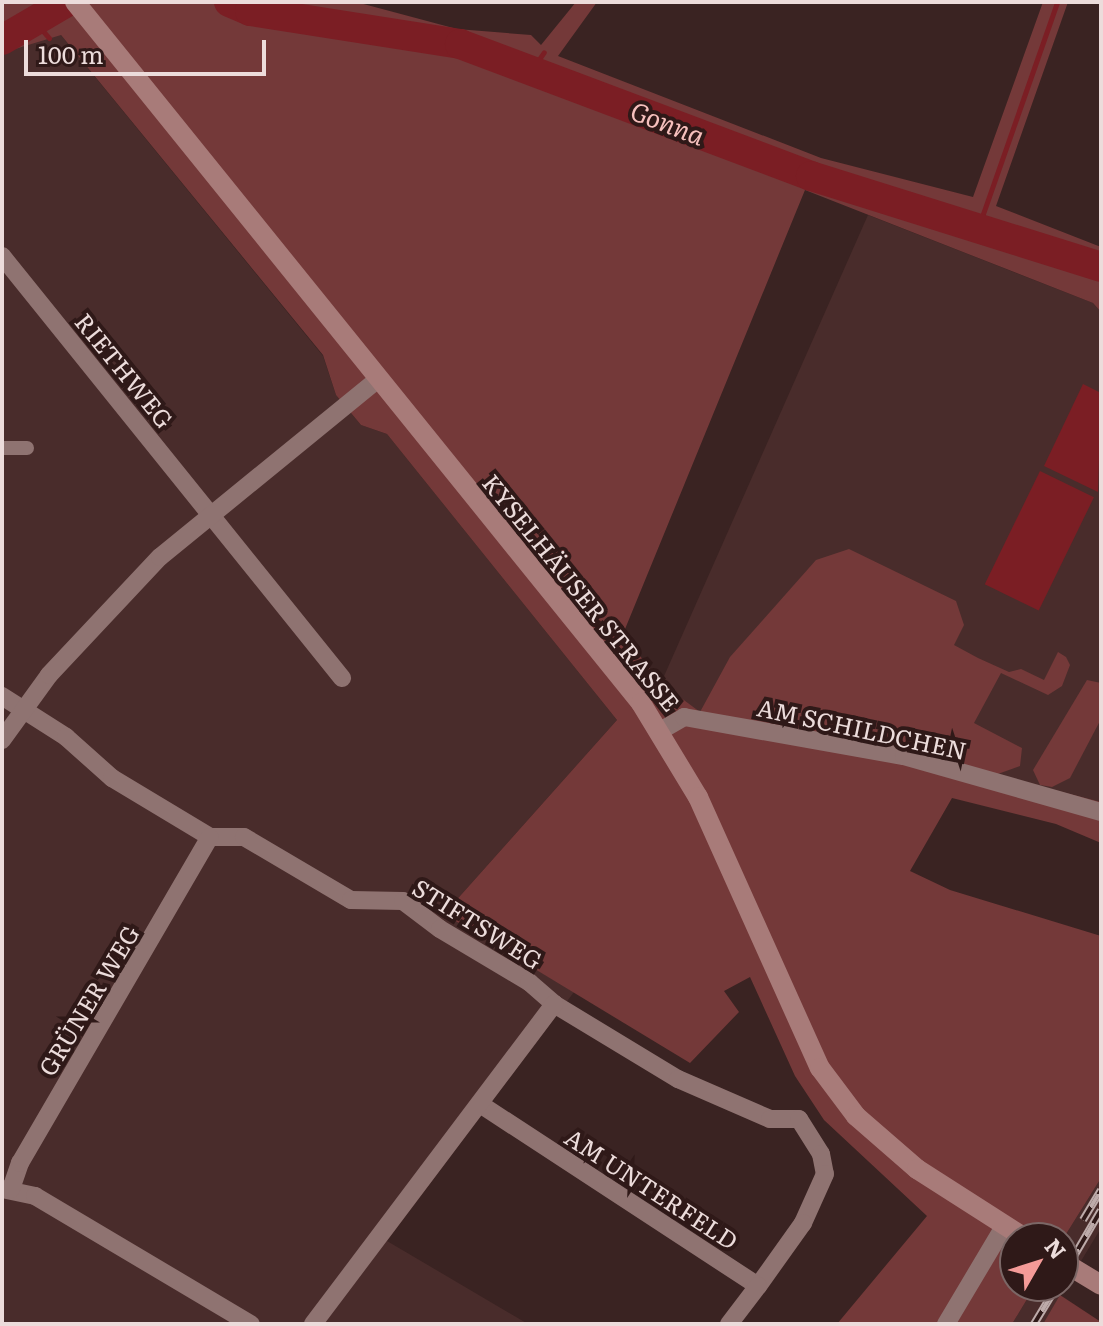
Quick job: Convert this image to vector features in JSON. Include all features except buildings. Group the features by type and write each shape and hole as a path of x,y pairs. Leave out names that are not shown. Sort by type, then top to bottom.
{"main road":[{"name":"KYSELHÄUSER STRASSE","path":"75,2 610,662 660,731 733,871 820,1068 856,1116 888,1146 1001,1222"},
{"path":"1079,1272 1101,1285"}],"street":[{"name":"RIETHWEG","path":"2,256 342,678"},
{"path":"2,740 24,710 142,575 211,514 378,379"},
{"path":"2,448 27,448"},
{"name":"STIFTSWEG","path":"2,696 119,783 210,837 244,837 351,900 403,901 440,929 529,982 554,1004"},
{"name":"AM SCHILDCHEN","path":"660,731 684,717 904,756 1101,812"},
{"name":"GRÜNER WEG","path":"7,1189 210,837"},
{"path":"313,1324 554,1004 713,1098 770,1119 799,1119 821,1154 825,1174 803,1223 729,1324"},
{"name":"AM UNTERFELD","path":"480,1104 758,1286"},
{"path":"7,1189 35,1196 251,1324"},
{"path":"946,1324 999,1235"}],"shaded area":[{"path":"2,2 356,2 457,29 531,35 541,45 576,2 597,2 558,56 821,158 973,197 1043,2 1068,2 996,206 1101,247 1101,312 1093,303 805,190 623,634 661,683 700,712 730,657 816,560 849,549 956,601 964,625 954,645 978,658 1009,672 1021,669 1044,680 1058,652 1066,657 1070,665 1062,686 1048,695 1001,673 974,723 1022,748 1020,766 995,775 1101,802 1101,843 1056,824 952,798 910,871 950,890 1101,936 1101,1178 1074,1222 999,1222 999,1302 1025,1302 1012,1324 837,1324 927,1216 824,1120 795,1076 750,977 724,991 739,1012 690,1063 444,914 617,720 387,434 361,425 336,395 323,355 61,35 2,53"},
{"path":"60,34 323,356 336,395 361,425 387,434 617,720 444,914 574,992 387,1241 528,1324 2,1324 2,53"},
{"path":"868,215 1093,303 1101,312 1101,802 700,713 661,683"},
{"path":"1083,384 1101,393 1098,492 1044,466"},
{"path":"1040,471 1094,497 1039,611 985,584"},
{"path":"1087,680 1101,683 1101,719 1070,778 1052,787 1040,785 1033,770"},
{"path":"1101,1178 1101,1228 1079,1264 1079,1222 1074,1222"},
{"path":"1025,1302 1056,1302 1043,1324 1012,1324"},
{"path":"1056,1302 1071,1302 1101,1322 1101,1324 1043,1324"}],"waterway":[{"name":"Gonna","path":"2,40 67,2"},
{"name":"Gonna","path":"229,2 250,11 460,44 811,176 1101,267"},
{"path":"978,228 1057,2"},
{"path":"36,23 49,38"},
{"path":"530,72 544,52"}],"railway":[{"path":"1083,1220 1101,1190"},
{"path":"1079,1248 1101,1210"},
{"path":"1034,1324 1047,1302"}]}
